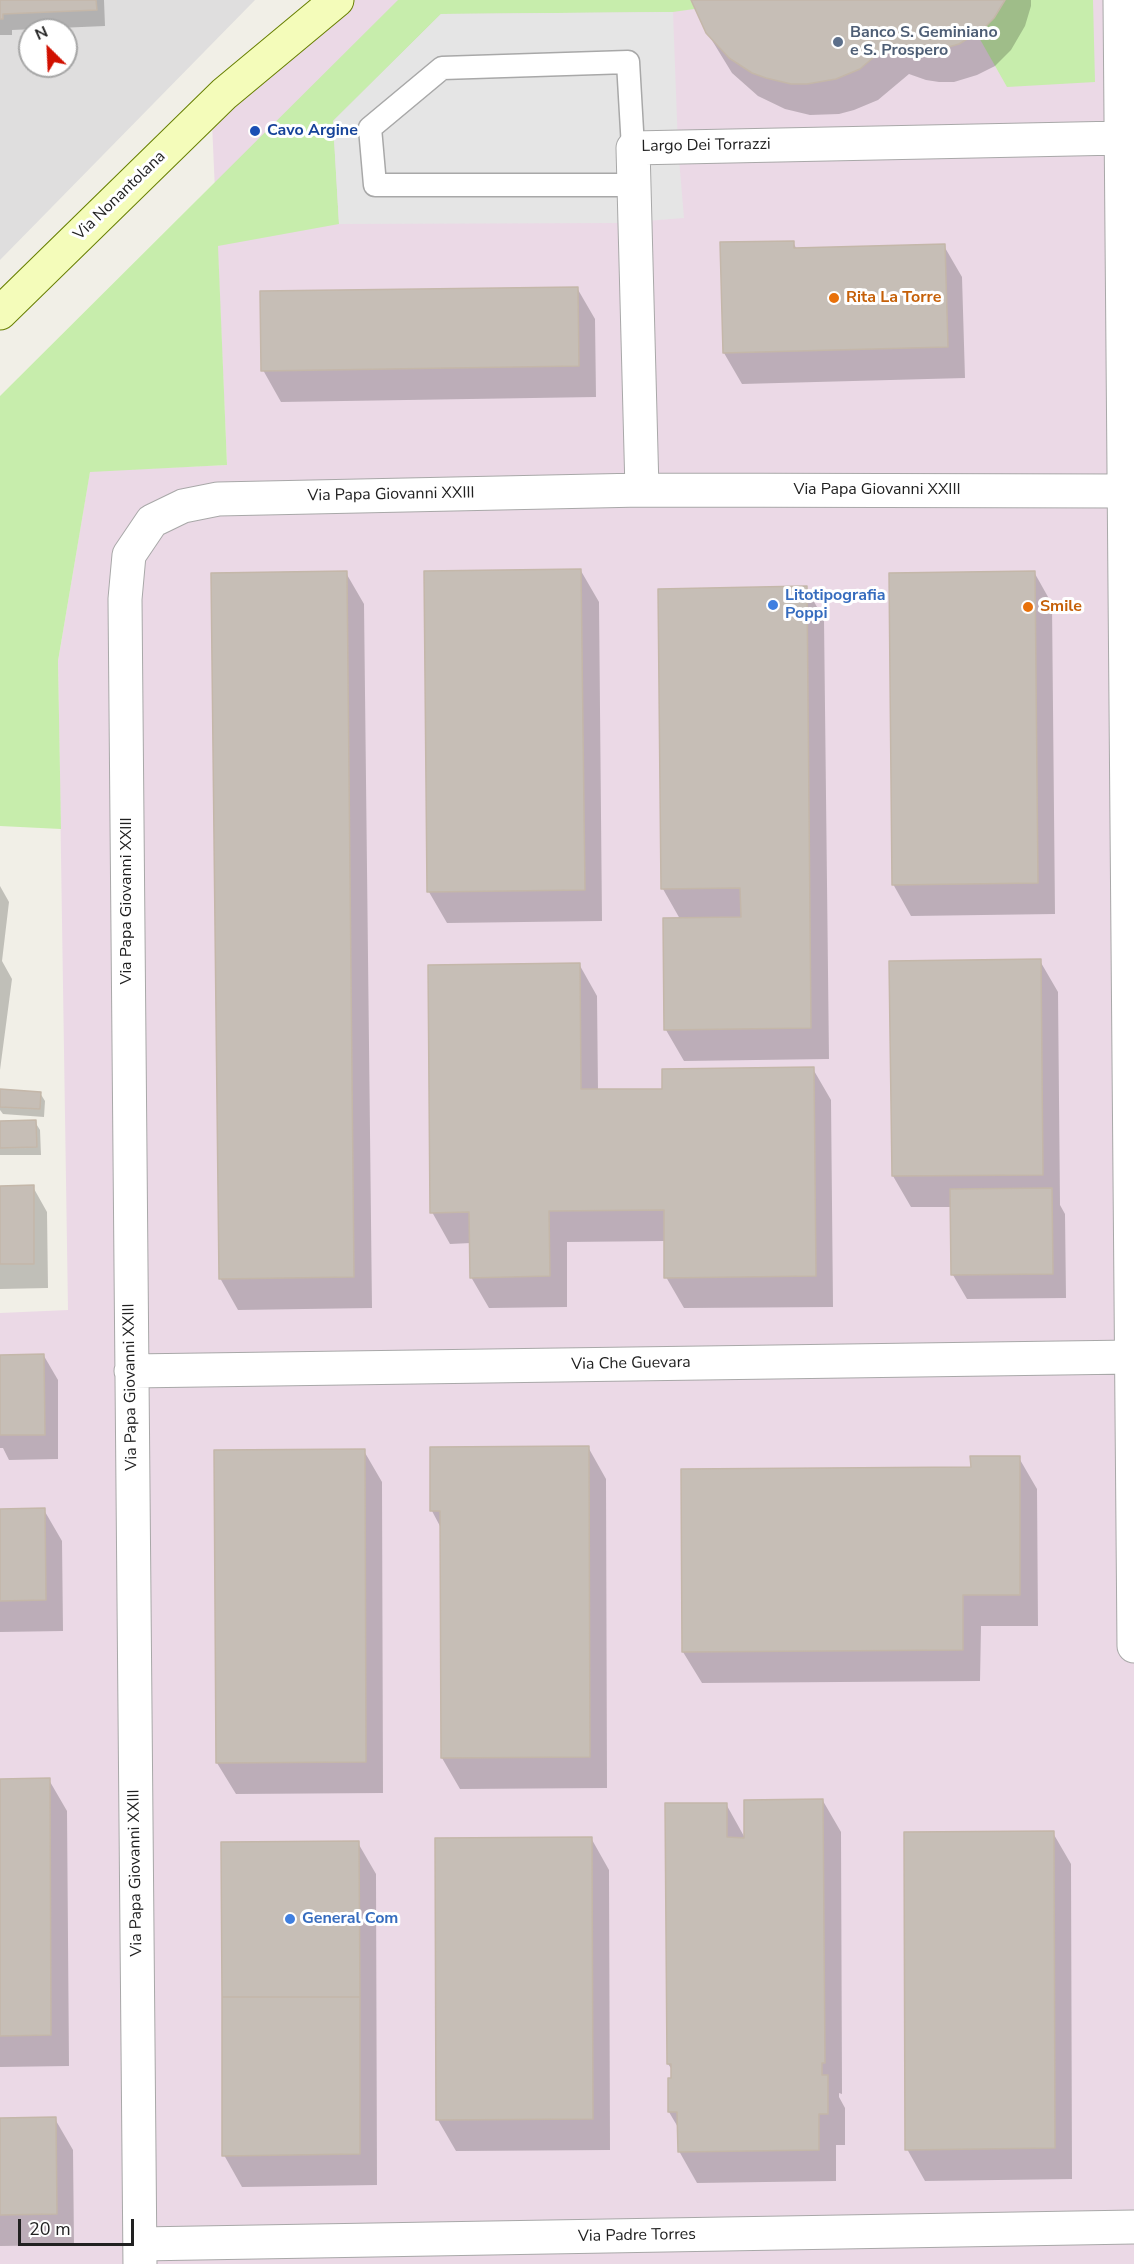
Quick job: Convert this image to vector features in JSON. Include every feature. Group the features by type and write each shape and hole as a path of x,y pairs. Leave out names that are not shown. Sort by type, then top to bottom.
{"main road":[{"name":"Via Nonantolana","path":"240,81 310,0"},
{"name":"Via Nonantolana","path":"0,313 240,81 337,0"}],"street":[{"path":"1120,0 1127,67 1122,138 1124,491 1131,927 1134,1646"},
{"name":"Largo Dei Torrazzi","path":"642,490 633,148 1122,138"},
{"name":"Via Papa Giovanni XXIII","path":"140,2254 125,599 129,555 152,521 183,506 218,499 642,490 1124,491"},
{"name":"Via Che Guevara","path":"131,1371 1132,1357"},
{"name":"Via Padre Torres","path":"140,2254 1134,2227"}],"lane":[{"path":"633,148 628,62 442,68 370,128 375,184 633,185"}],"shaded area":[{"path":"0,0 255,0 0,260"},
{"path":"318,0 1134,0 1134,2264 0,2264 0,1313 68,1310 58,661 90,471 227,465 211,100"},
{"path":"673,12 678,147 684,218 621,223 339,224 333,121 441,14"}],"green space":[{"path":"398,0 694,0 694,9 673,12 441,14 333,121 339,224 218,246 227,465 90,472 58,661 61,829 0,826 0,396"},
{"path":"999,0 1093,0 1095,82 1007,87 977,34"}],"building":[{"path":"0,0 96,0 97,10 3,14 3,19 0,19"},
{"name":"Banco S. Geminiano e S. Prospero","path":"691,0 1005,0 994,18 982,30 959,44 935,51 920,51 890,43 860,69 836,79 791,84 752,73 729,58 706,33"},
{"name":"Rita La Torre","path":"794,241 794,248 945,244 948,347 723,353 720,242"},
{"path":"578,287 579,366 261,371 260,291"},
{"path":"581,569 585,890 427,892 424,571"},
{"path":"347,571 354,1277 219,1279 211,573"},
{"path":"1035,571 1038,883 892,885 889,573"},
{"path":"807,586 811,1028 664,1030 663,918 741,917 740,888 661,889 658,589"},
{"path":"1041,959 1043,1175 892,1176 889,961"},
{"path":"580,963 581,1089 662,1089 662,1069 814,1067 816,1276 664,1278 664,1210 549,1211 550,1276 470,1278 469,1212 430,1213 428,965"},
{"path":"0,1089 41,1092 40,1109 0,1107"},
{"path":"36,1120 37,1147 0,1148 0,1121"},
{"path":"34,1185 34,1264 0,1264 0,1186"},
{"path":"1052,1188 1053,1274 951,1275 950,1189"},
{"path":"44,1354 45,1435 0,1435 0,1355"},
{"path":"589,1446 590,1757 441,1758 440,1511 430,1511 430,1447"},
{"path":"365,1449 366,1762 216,1763 214,1450"},
{"path":"970,1456 1020,1456 1020,1595 963,1595 963,1650 682,1652 681,1469 971,1467"},
{"path":"45,1508 46,1600 0,1601 0,1509"},
{"path":"50,1778 51,2035 0,2036 0,1779"},
{"path":"823,1799 825,2063 822,2063 822,2075 828,2075 828,2114 819,2114 819,2150 678,2152 677,2112 668,2112 668,2078 671,2078 671,2064 667,2064 665,1803 727,1803 727,1837 744,1838 744,1800"},
{"path":"1054,1831 1055,2148 905,2150 904,1832"},
{"path":"592,1837 593,2119 436,2120 435,1838"},
{"name":"General Com","path":"359,1841 360,1997 222,1997 221,1842"},
{"path":"222,1997 360,1997 360,2154 222,2156"},
{"path":"56,2117 57,2214 0,2215 0,2118"}],"place":[{"name":"Banco S. Geminiano e S. Prospero","path":"838,42"},
{"name":"Cavo Argine","path":"255,131"},
{"name":"Rita La Torre","path":"834,298"},
{"name":"Litotipografia Poppi","path":"773,605"},
{"name":"Smile","path":"1028,607"},
{"name":"General Com","path":"290,1919"}]}
